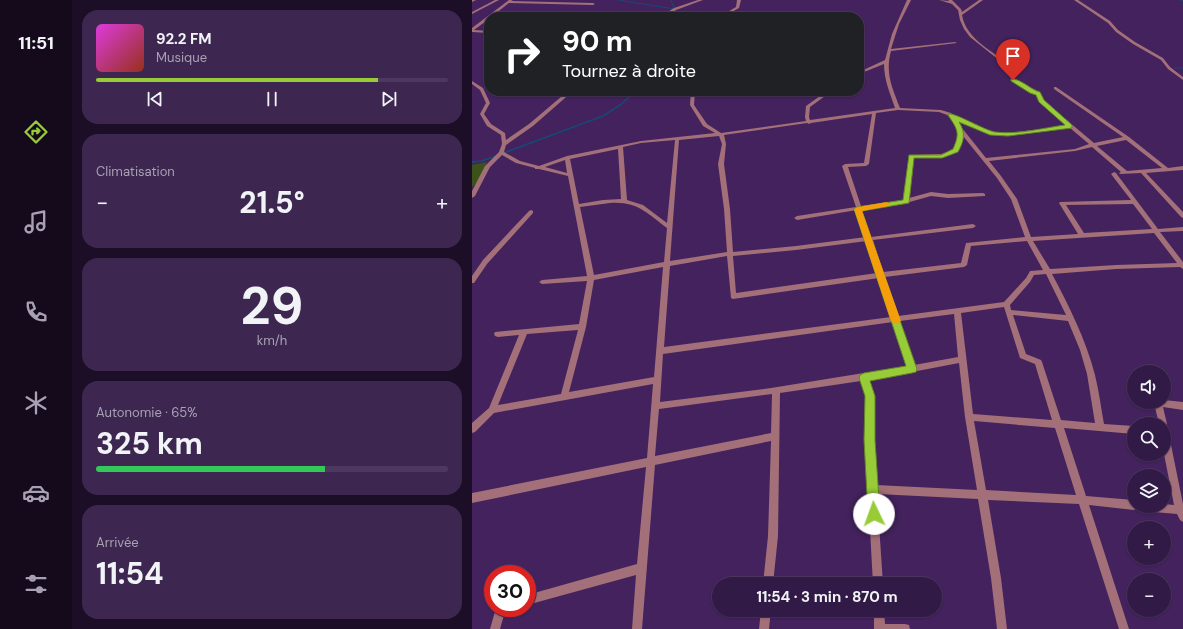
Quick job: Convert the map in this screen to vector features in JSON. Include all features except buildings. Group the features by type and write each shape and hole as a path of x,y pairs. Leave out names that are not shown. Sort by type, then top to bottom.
{"street":[{"path":"472,13 497,0"},
{"path":"670,12 701,0"},
{"path":"730,12 738,7 739,0"},
{"path":"898,110 887,78 887,61 894,33 909,0"},
{"path":"941,0 955,4"},
{"path":"950,0 960,10 960,15 968,33 1011,68 1009,70 1013,80 1038,94 1041,101 1126,173"},
{"path":"960,15 981,0"},
{"path":"1076,0 1108,21 1129,40 1162,59 1168,68 1183,79"},
{"path":"496,12 510,1 593,4"},
{"path":"472,30 484,21"},
{"path":"472,30 484,31"},
{"path":"889,50 955,43"},
{"path":"864,71 887,61"},
{"path":"472,82 482,89 484,94"},
{"path":"1055,88 1127,138 1166,169"},
{"path":"472,196 488,166 501,153 504,144 503,134 489,126 482,114 488,103 485,96"},
{"path":"504,144 531,125 565,96"},
{"path":"692,96 692,105 704,125 721,134 724,144 721,164 727,209 733,296 964,265 968,244 1183,229"},
{"path":"809,123 807,117 808,107 823,96"},
{"path":"537,168 567,158 641,142 721,134 898,110 933,109 951,115 962,122 992,133 1008,134 1070,127"},
{"path":"874,113 866,164 845,166 912,369"},
{"path":"951,115 1014,199 1029,239 1048,271 1070,318 1089,367 1100,427"},
{"path":"906,201 911,156 942,156 955,150 961,138 960,129"},
{"path":"985,160 1075,150 1127,138"},
{"path":"637,629 677,139"},
{"path":"620,146 624,202"},
{"path":"501,153 518,162 537,168 570,175"},
{"path":"564,396 582,328 591,278 567,158"},
{"path":"1182,266 1114,174 1183,168"},
{"path":"1142,172 1183,216"},
{"path":"797,218 906,201 931,194 948,196 983,195"},
{"path":"576,206 616,201 629,202 639,206 670,228"},
{"path":"1082,235 1062,203 1135,202"},
{"path":"472,280 485,262 531,212"},
{"path":"542,282 591,278 729,254 796,248 973,226"},
{"path":"1007,308 1032,273 1116,267 1182,266"},
{"path":"660,351 957,311 1007,308 1070,318"},
{"path":"1007,308 1023,356 1038,362 1124,629"},
{"path":"957,311 969,417 996,578 1002,629"},
{"path":"498,334 582,328"},
{"path":"472,429 492,410 524,332"},
{"path":"655,406 776,392 864,378 962,358"},
{"path":"864,378 870,396 870,440 878,577"},
{"path":"492,410 657,380"},
{"path":"769,577 772,536 776,392"},
{"path":"1161,417 1158,403 1183,406"},
{"path":"969,417 1127,429"},
{"path":"472,498 775,436"},
{"path":"1169,461 1177,501 1182,513"},
{"path":"873,489 1083,500 1127,504"},
{"path":"1171,511 1182,513"},
{"path":"536,597 642,568"},
{"path":"496,629 499,617"},
{"path":"764,629 765,617"},
{"path":"879,617 880,629 905,629"}],"green space":[{"path":"487,162 479,181 472,187 472,165"}],"waterway":[{"path":"618,0 674,9"},
{"path":"671,0 674,9"},
{"path":"1175,68 1183,68"},
{"path":"472,162 482,161 603,116 630,96"}],"slow traffic":[{"path":"887,205 858,209 896,321"}],"route":[{"path":"874,514 870,440 870,396 864,378 912,369 858,209 906,201 911,156 942,156 955,150 961,138 960,129 951,115 962,122 992,133 1008,134 1070,127 1041,101 1038,94 1013,80"}]}
